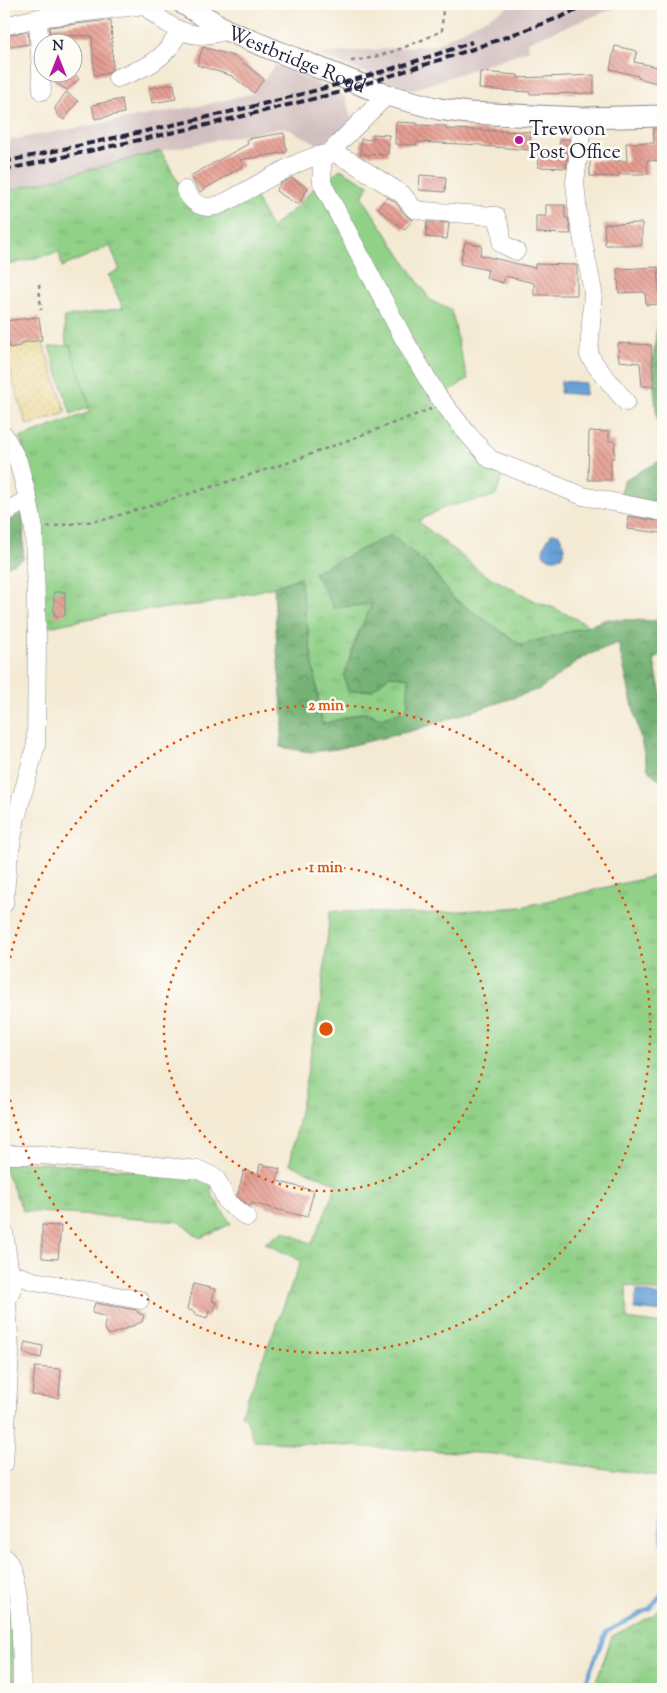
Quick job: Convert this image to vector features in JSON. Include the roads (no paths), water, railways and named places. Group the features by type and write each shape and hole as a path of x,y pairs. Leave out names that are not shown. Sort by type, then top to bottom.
{"main road":[{"name":"Westbridge Road","path":"184,4 226,30 387,95 439,109 468,113 584,118 663,116"}],"street":[{"path":"4,26 38,18 143,4 179,31 205,36 226,30"},
{"path":"38,18 42,91"},
{"path":"117,78 144,68 162,57 174,42 179,31"},
{"path":"387,95 322,161 322,183 404,339 444,404 490,459 583,496 663,512"},
{"path":"584,118 575,182 578,215 593,292 589,355 626,402"},
{"path":"185,190 190,200 197,204 207,208 220,206 284,170 333,149"},
{"path":"333,149 341,157 402,194 414,208 424,211 496,216 501,230 502,244 516,251"},
{"path":"4,435 18,461 34,529 37,640 36,746 16,818 8,862 4,904"},
{"path":"4,512 28,499"},
{"path":"4,1155 43,1155 198,1170 216,1178 227,1202 247,1217"},
{"path":"4,1232 12,1289 7,1301 10,1354 4,1464"},
{"path":"10,1273 34,1281 140,1300"},
{"path":"4,1557 10,1563 18,1594 22,1689"}],"water":[{"path":"561,381 586,383 585,395 560,393"},
{"path":"552,533 559,534 565,547 562,557 550,559 543,554 543,551"},
{"path":"637,1290 663,1297 663,1312 634,1309"}],"waterway":[{"path":"663,1501 660,1514 663,1548"},
{"path":"580,1689 586,1681 606,1632 649,1609 663,1592"}],"railway":[{"path":"4,170 202,126 337,93 470,50 561,17 589,4"},
{"path":"4,162 240,110 299,95 415,62 472,42"}],"place":[{"name":"Trewoon Post Office","path":"519,140"}]}
